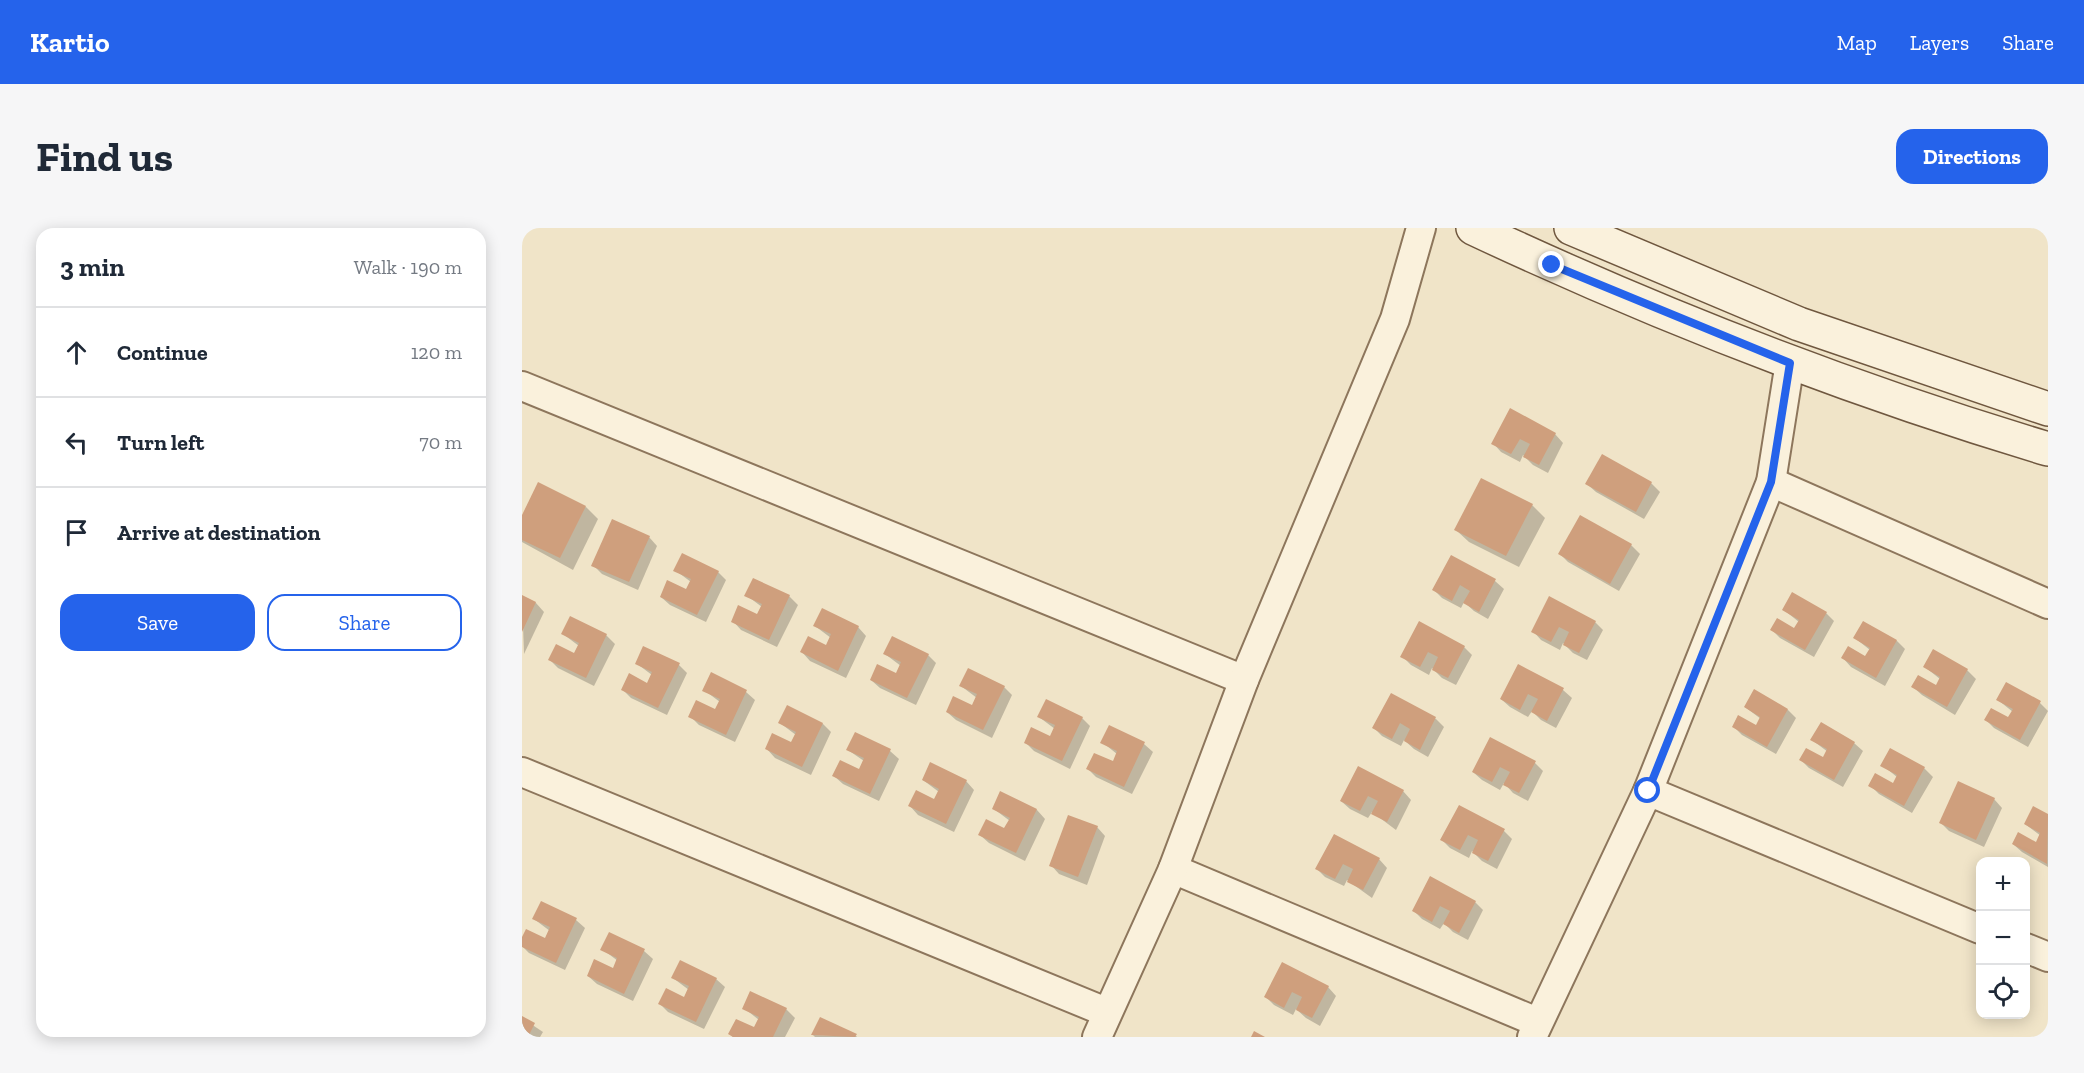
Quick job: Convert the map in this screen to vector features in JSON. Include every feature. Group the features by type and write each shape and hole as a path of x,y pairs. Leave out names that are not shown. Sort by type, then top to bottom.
{"main road":[{"path":"1473,228 1552,265 1790,363 2048,448"},
{"path":"1571,228 1799,324 2048,409"}],"street":[{"path":"522,772 1102,1025 1173,869 1244,680 1395,319 1421,228"},
{"path":"1173,869 1534,1030 1648,791 1771,482 1790,363"},
{"path":"522,386 1244,680"},
{"path":"1771,482 2048,604"},
{"path":"1648,791 1976,927"},
{"path":"2030,950 2048,957"}],"building":[{"path":"1510,408 1556,433 1539,465 1523,457 1530,444 1520,439 1511,454 1491,444"},
{"path":"1602,454 1652,482 1636,512 1585,484"},
{"path":"1481,478 1533,504 1506,556 1454,530"},
{"path":"538,482 586,506 560,558 522,540 522,515"},
{"path":"1580,515 1632,544 1610,584 1558,554"},
{"path":"612,519 650,536 629,582 591,566"},
{"path":"682,553 719,571 697,615 660,597 667,580 686,589 691,579 673,571"},
{"path":"1451,555 1496,579 1479,612 1463,603 1470,591 1460,585 1452,601 1432,590"},
{"path":"753,578 790,595 769,640 731,622 738,605 757,614 762,604 744,596"},
{"path":"1792,592 1827,612 1805,650 1770,630 1777,618 1794,628 1799,620 1782,610"},
{"path":"522,595 536,602 522,632"},
{"path":"1549,596 1596,621 1579,653 1563,645 1569,632 1559,627 1551,642 1531,632"},
{"path":"822,608 859,626 838,671 800,652 808,636 826,645 831,634 813,626"},
{"path":"570,616 607,634 586,678 548,660 556,644 574,653 579,643 561,634"},
{"path":"1419,621 1465,646 1448,678 1432,670 1438,657 1428,652 1420,667 1400,657"},
{"path":"1863,621 1897,640 1876,678 1841,658 1848,646 1865,656 1870,648 1853,638"},
{"path":"892,636 929,654 907,698 870,680 877,664 896,673 901,662 883,654"},
{"path":"643,646 680,663 658,708 621,690 629,673 647,683 652,672 635,664"},
{"path":"1933,649 1968,669 1947,707 1911,687 1918,675 1936,685 1940,677 1923,667"},
{"path":"1518,664 1564,688 1547,721 1531,712 1538,699 1528,694 1520,710 1500,699"},
{"path":"968,668 1005,686 983,730 946,712 953,696 972,705 977,694 959,686"},
{"path":"711,672 747,690 726,735 688,717 696,700 715,709 720,699 702,691"},
{"path":"2006,682 2041,701 2020,740 1984,720 1991,708 2008,717 2013,709 1996,700"},
{"path":"1754,689 1788,709 1767,747 1732,727 1738,715 1756,725 1760,717 1744,707"},
{"path":"1391,693 1436,717 1420,750 1404,741 1410,729 1400,723 1392,739 1372,728"},
{"path":"1046,699 1083,717 1062,761 1024,743 1031,727 1050,736 1055,725 1037,717"},
{"path":"787,705 823,723 802,767 765,749 772,733 791,742 796,732 778,723"},
{"path":"1821,722 1855,742 1834,780 1799,760 1806,748 1823,757 1827,749 1810,740"},
{"path":"1109,725 1145,742 1124,787 1086,769 1094,753 1113,761 1117,751 1100,743"},
{"path":"855,732 891,749 870,794 832,776 840,760 859,769 864,758 846,750"},
{"path":"1490,737 1536,761 1519,793 1503,785 1510,772 1500,767 1492,782 1472,772"},
{"path":"1890,748 1925,767 1904,806 1868,786 1875,773 1893,783 1897,775 1880,766"},
{"path":"930,762 967,780 946,824 908,806 916,790 934,799 939,789 922,780"},
{"path":"1358,766 1404,790 1387,822 1371,814 1378,801 1368,796 1360,811 1340,801"},
{"path":"1958,781 1995,798 1976,840 1939,823"},
{"path":"1000,791 1037,809 1016,853 978,835 986,819 1004,828 1010,818 992,809"},
{"path":"1459,805 1505,829 1488,861 1472,853 1478,840 1468,835 1460,850 1440,840"},
{"path":"2033,806 2048,814 2047,864 2012,844 2018,832 2036,842 2040,833 2024,824"},
{"path":"1068,815 1098,826 1078,877 1049,866"},
{"path":"1334,834 1380,858 1363,890 1347,882 1353,869 1343,864 1335,879 1315,869"},
{"path":"1430,876 1476,901 1459,933 1443,924 1450,911 1440,906 1432,922 1412,911"},
{"path":"541,901 577,918 556,963 522,947 522,937 526,929 545,938 550,927 532,919"},
{"path":"609,932 645,949 624,994 587,976 594,959 613,968 617,958 600,950"},
{"path":"680,960 717,978 696,1022 658,1004 666,988 684,997 689,986 671,978"},
{"path":"1282,962 1329,986 1312,1018 1296,1010 1302,997 1292,992 1284,1008 1264,997"},
{"path":"750,991 787,1008 773,1037 733,1037 728,1034 736,1019 754,1027 759,1017 742,1009"},
{"path":"522,1016 535,1023 528,1037 522,1037"},
{"path":"820,1017 857,1034 855,1037 811,1035"},
{"path":"1254,1031 1265,1037 1251,1037"}],"route":[{"path":"1552,265 1790,363 1771,482 1648,791"}]}
